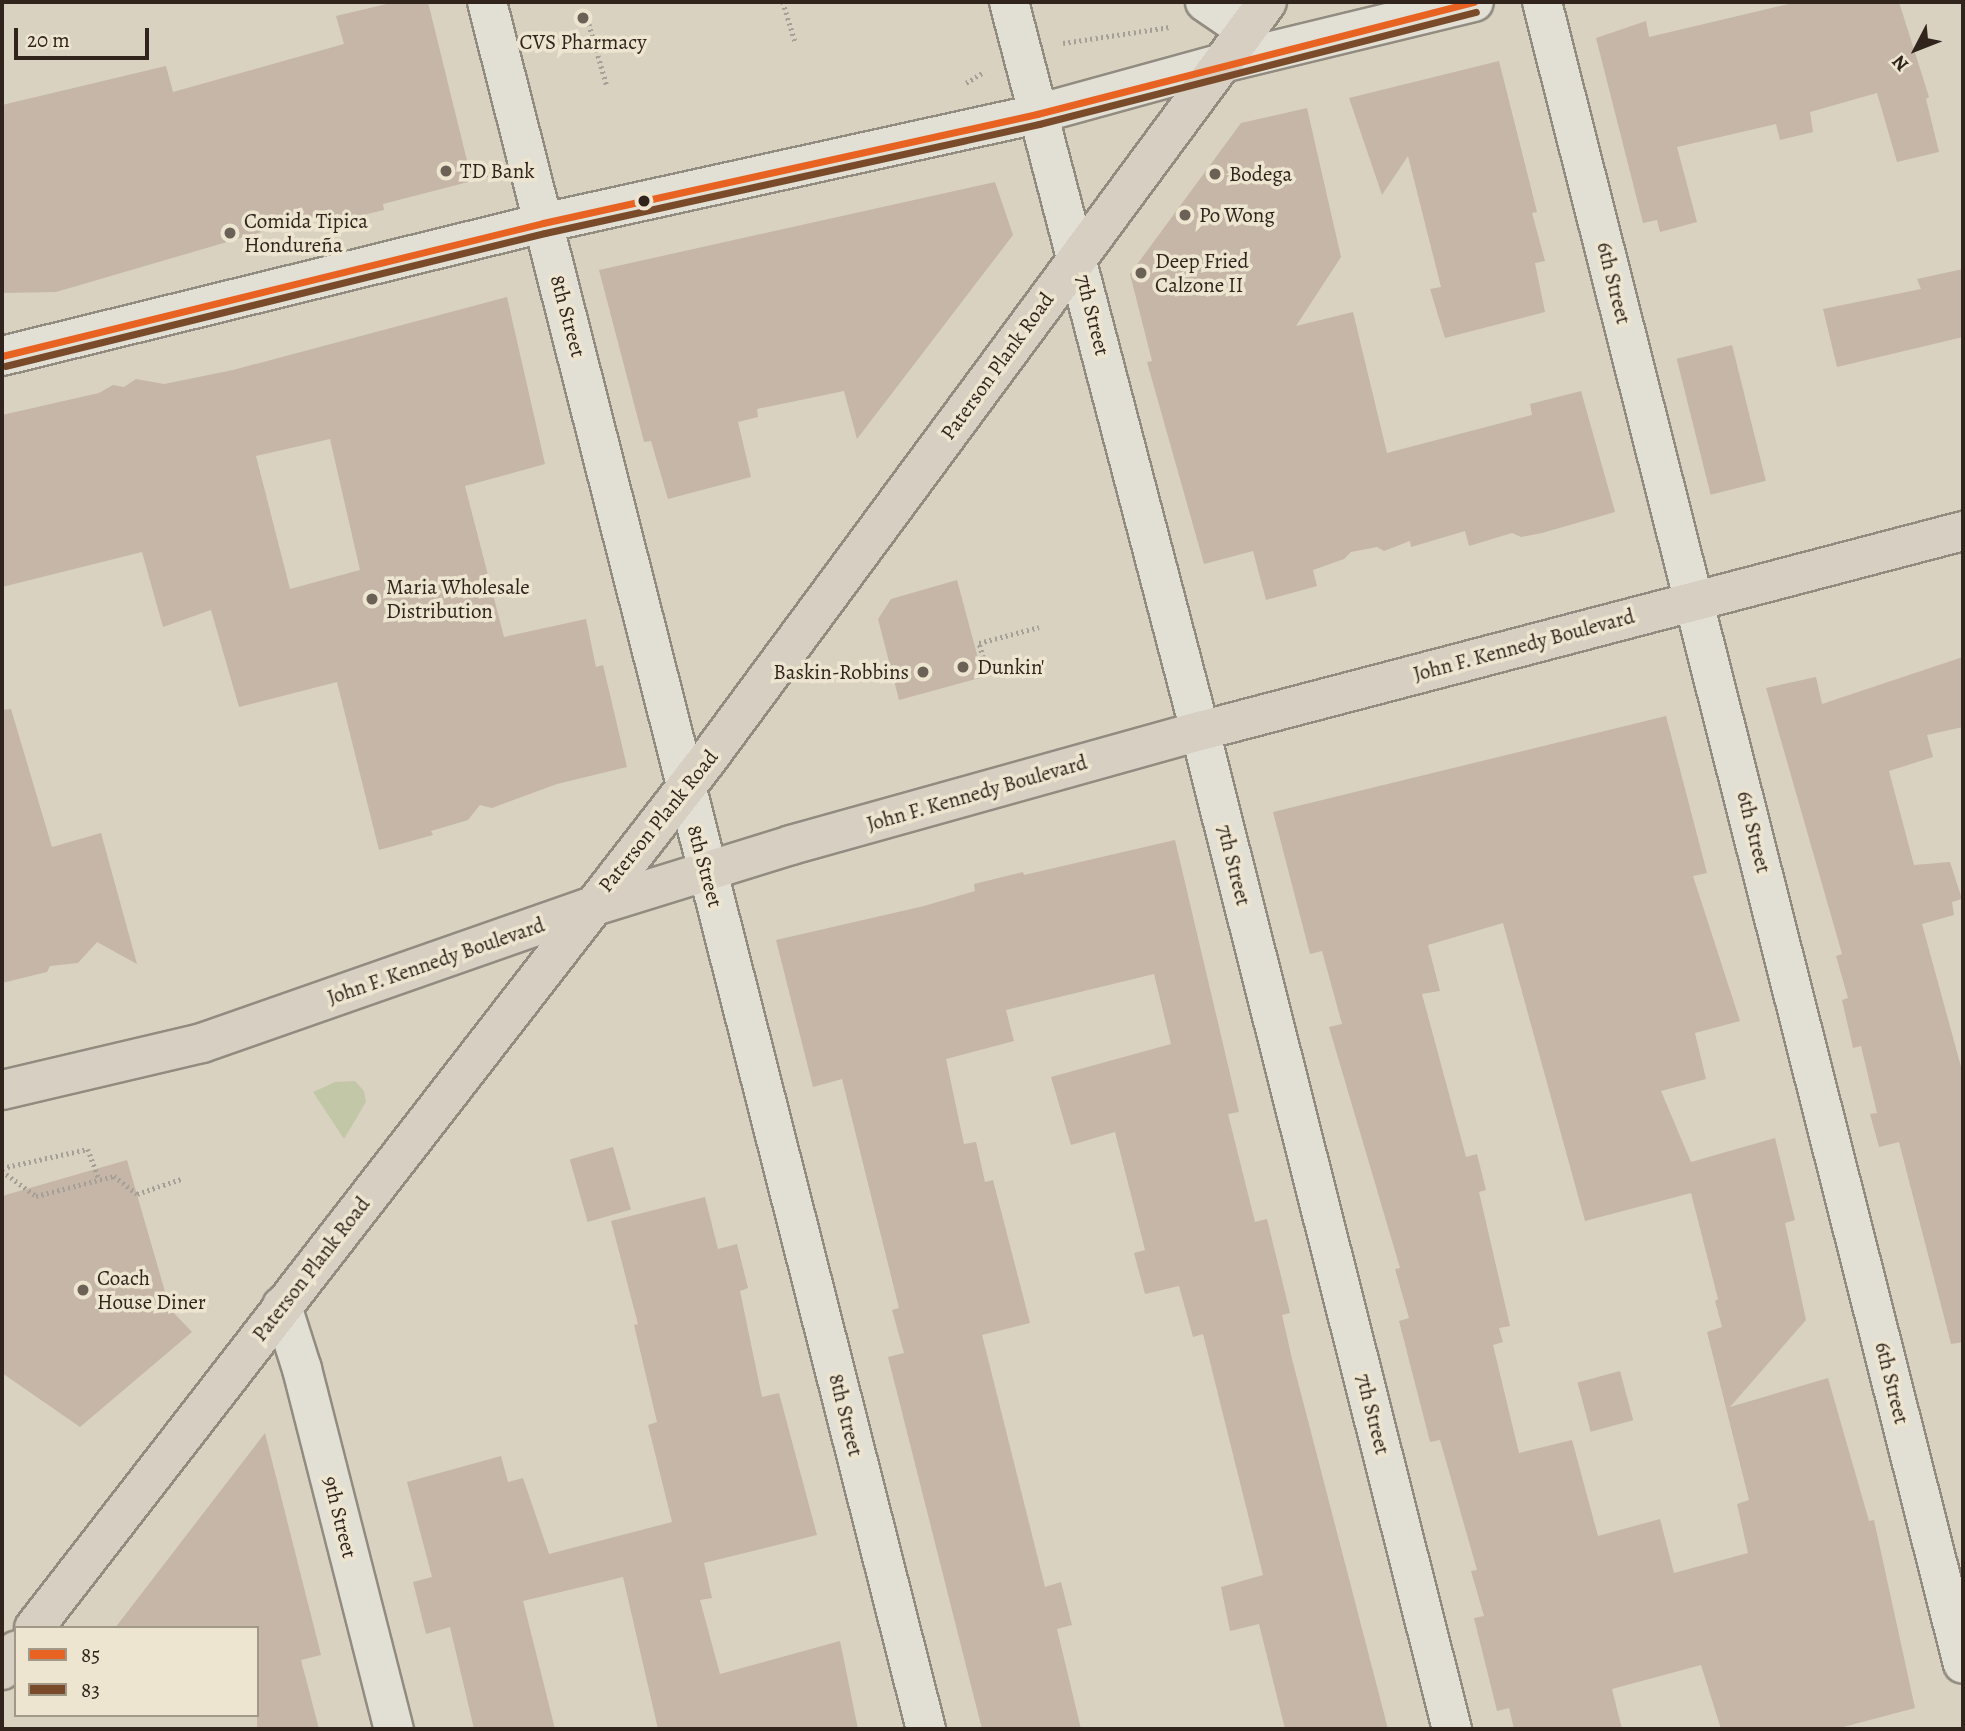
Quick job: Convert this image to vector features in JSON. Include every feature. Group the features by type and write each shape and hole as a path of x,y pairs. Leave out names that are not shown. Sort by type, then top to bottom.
{"main road":[{"name":"Paterson Plank Road","path":"36,1626 588,908 684,789 1257,16"},
{"name":"John F. Kennedy Boulevard","path":"2,1090 202,1043 588,908 706,870 1200,731 1695,599 1963,531"},
{"path":"2,1670 14,1654"}],"street":[{"name":"8th Street","path":"487,2 666,697 684,789 926,1729"},
{"name":"7th Street","path":"1009,2 1037,114 1078,255 1452,1729"},
{"path":"1205,2 1257,16"},
{"path":"2,356 543,223 1037,114 1222,62 1474,2"},
{"name":"6th Street","path":"1542,2 1963,1664"},
{"name":"9th Street","path":"282,1306 302,1369 394,1729"}],"path":[{"path":"783,2 795,41"},
{"path":"589,24 607,86"},
{"path":"1063,45 1175,25"},
{"path":"470,173 486,177"},
{"path":"981,669 986,668 979,643 1039,627"},
{"path":"2,1169 88,1149 99,1180"},
{"path":"2,1169 36,1196 114,1176 137,1194 181,1179"}],"green space":[{"path":"355,1081 364,1091 366,1102 344,1139 313,1092 335,1082"}],"building":[{"path":"395,2 428,2 472,181 383,204 384,210 320,225 319,218 275,228 56,292 2,293 2,105 166,66 173,92 344,44 336,16"},
{"path":"1797,2 1899,2 1929,97 1926,99 1939,152 1897,162 1877,93 1810,112 1813,132 1780,140 1776,124 1677,147 1697,222 1660,232 1657,220 1643,223 1596,38 1646,21 1649,37"},
{"path":"1499,61 1537,212 1532,213 1545,261 1535,263 1545,312 1445,338 1430,289 1441,287 1408,156 1382,195 1349,98"},
{"path":"1307,108 1341,257 1296,326 1353,312 1387,453 1532,415 1530,404 1581,391 1615,512 1542,533 1521,537 1512,533 1469,546 1465,531 1411,547 1410,541 1384,551 1377,547 1351,552 1344,559 1313,570 1317,586 1266,600 1253,551 1204,564 1147,362 1152,361 1130,274 1241,123"},
{"path":"995,182 1013,235 857,439 844,391 757,409 758,417 738,422 751,477 668,499 651,441 644,442 599,270"},
{"path":"1963,269 1963,337 1837,367 1823,309 1921,289 1917,279"},
{"path":"507,297 545,464 465,486 504,637 586,619 596,667 603,665 627,767 557,784 492,808 480,805 468,820 431,831 433,835 379,850 337,682 239,707 211,610 163,627 142,552 2,587 2,415 99,393 113,385 124,387 136,379 164,384 233,370","holes":["330,439 360,570 290,589 256,456"]},
{"path":"1732,345 1766,481 1711,495 1677,359"},
{"path":"957,580 983,677 899,700 878,619 891,599"},
{"path":"1963,657 1963,727 1927,735 1933,757 1889,771 1914,865 1950,862 1962,899 1952,902 1954,915 1922,924 1963,1074 1963,1342 1951,1344 1899,1142 1879,1147 1870,1114 1877,1113 1861,1046 1853,1048 1842,1000 1848,998 1836,956 1842,954 1766,688 1816,677 1822,704"},
{"path":"11,709 52,847 101,833 137,964 97,942 78,963 50,966 47,972 2,983 2,710"},
{"path":"1666,716 1707,873 1693,876 1740,1021 1695,1033 1706,1079 1661,1091 1691,1162 1775,1138 1795,1220 1785,1223 1806,1320 1730,1407 1828,1378 1869,1521 1874,1520 1915,1708 1836,1729 1721,1729 1701,1665 1612,1689 1622,1729 1514,1729 1509,1708 1497,1711 1474,1618 1484,1616 1471,1571 1477,1570 1440,1440 1430,1442 1399,1321 1409,1318 1395,1269 1400,1268 1329,1027 1342,1024 1322,951 1310,954 1273,812","holes":["1503,923 1585,1221 1691,1193 1718,1299 1715,1301 1722,1327 1707,1332 1749,1500 1737,1504 1748,1553 1674,1573 1660,1519 1598,1536 1572,1440 1519,1453 1493,1345 1503,1342 1499,1328 1510,1326 1479,1192 1486,1190 1477,1154 1466,1157 1422,994 1440,991 1428,945"]},
{"path":"1175,840 1239,1112 1228,1114 1255,1222 1267,1219 1290,1313 1282,1315 1292,1359 1388,1729 1285,1729 1259,1624 1230,1631 1221,1587 1263,1575 1203,1334 1193,1337 1179,1286 1145,1294 1134,1253 1145,1250 1115,1132 1071,1145 1051,1077 1171,1044 1154,974 1006,1010 1014,1041 946,1059 964,1144 976,1142 985,1182 993,1180 1030,1323 982,1335 1045,1587 1061,1582 1072,1625 1057,1629 1081,1729 982,1729 888,1357 904,1353 892,1310 899,1308 842,1079 813,1087 776,940 924,906 975,891 974,884"},
{"path":"613,1147 631,1209 588,1222 570,1159"},
{"name":"Coach House Diner","path":"127,1160 170,1309 192,1332 80,1427 2,1373 2,1196"},
{"path":"705,1197 718,1249 737,1244 748,1288 740,1291 762,1397 779,1393 817,1535 704,1563 712,1598 700,1600 720,1674 840,1641 858,1729 658,1729 623,1577 523,1601 555,1729 474,1729 450,1627 426,1634 413,1582 432,1577 407,1482 501,1456 508,1482 523,1478 549,1554 672,1522 648,1425 657,1422 634,1325 638,1324 611,1221"},
{"path":"1620,1371 1633,1420 1591,1432 1577,1382"},
{"path":"265,1433 321,1655 301,1660 319,1729 257,1729 259,1626 117,1626"}],"transit line":[{"name":"85","path":"2,356 543,223 1037,114 1474,2"},
{"name":"83","path":"5,366 545,233 1039,124 1476,12"}],"place":[{"name":"CVS Pharmacy","path":"583,18"},
{"name":"TD Bank","path":"446,171"},
{"name":"Bodega","path":"1215,174"},
{"name":"Po Wong","path":"1185,215"},
{"name":"Comida Tipica Hondureña","path":"230,233"},
{"name":"Deep Fried Calzone II","path":"1141,273"},
{"name":"Maria Wholesale Distribution","path":"372,599"},
{"name":"Dunkin'","path":"963,667"},
{"name":"Baskin-Robbins","path":"923,672"},
{"name":"Coach House Diner","path":"83,1290"}]}
